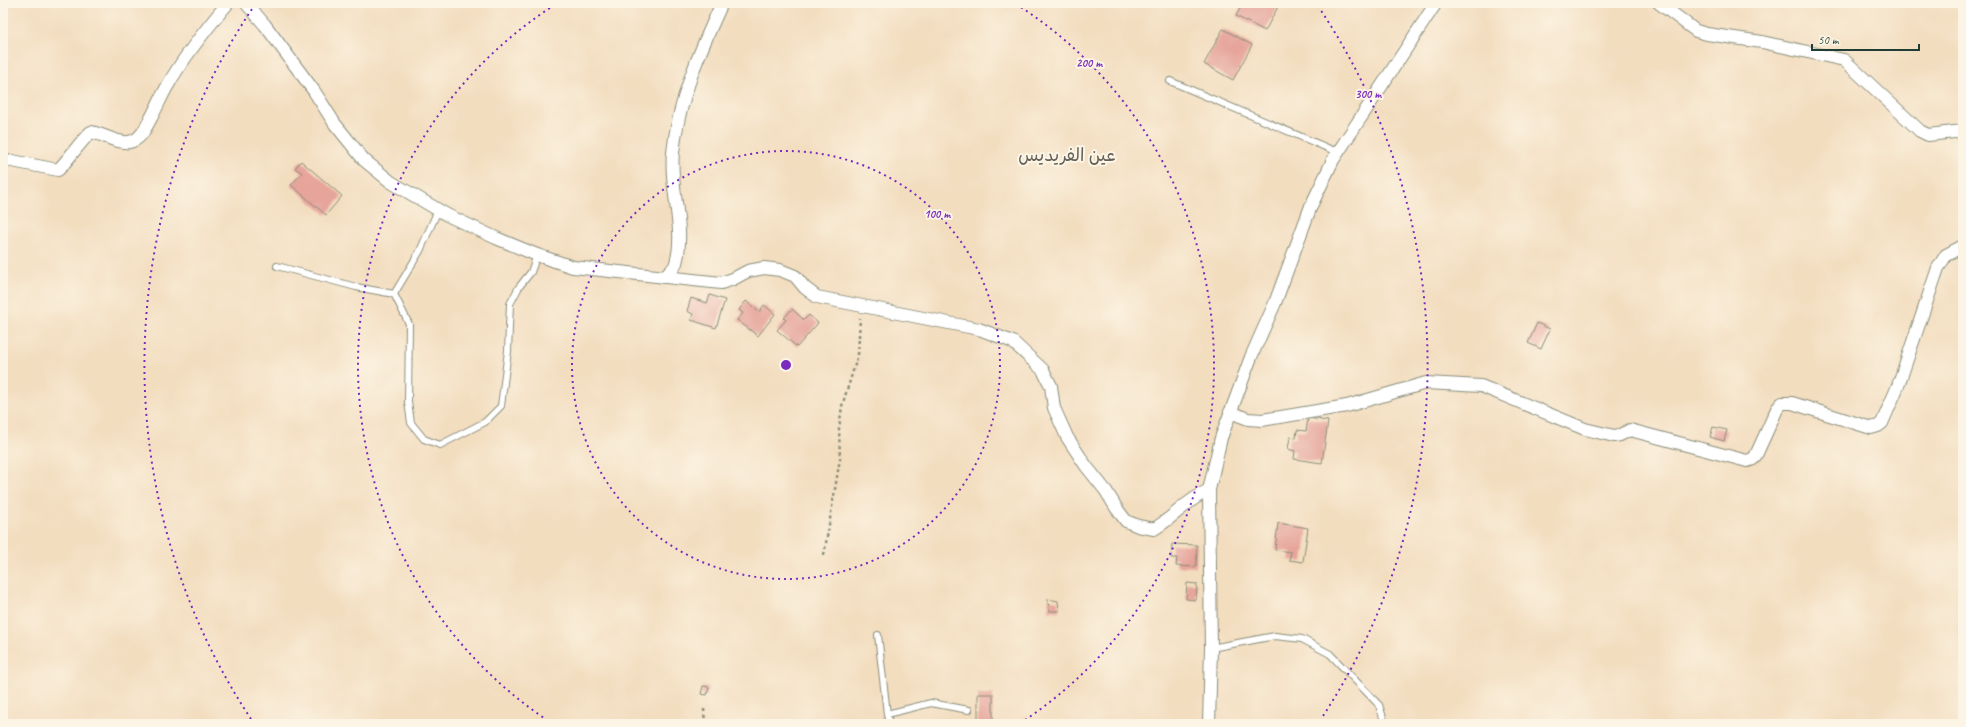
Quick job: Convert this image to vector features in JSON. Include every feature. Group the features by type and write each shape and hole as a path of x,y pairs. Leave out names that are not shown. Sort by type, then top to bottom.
{"street":[{"path":"12,162 58,170 79,142 91,132 103,134 117,141 130,142 137,139 144,130 168,85 189,53 228,3"},
{"path":"246,3 265,25 314,91 335,124 364,160 390,182 438,210 537,255 573,266 721,282 733,279 748,270 764,268 780,270 795,276 804,288 817,297 979,330 1013,342 1043,370 1051,386 1054,408 1067,437 1126,521 1138,526 1154,529 1166,521 1178,509 1194,497 1209,490"},
{"path":"665,277 676,264 678,245 678,224 673,191 673,154 679,119 690,75 722,3"},
{"path":"1209,724 1211,648 1209,490 1221,438 1251,357 1275,303 1311,206 1337,152 1436,3"},
{"path":"1659,3 1696,31 1762,42 1844,60 1920,131 1928,135 1963,131"},
{"path":"1230,412 1248,419 1262,420 1347,406 1426,383 1467,384 1481,386 1585,429 1614,436 1630,430 1747,461 1753,459 1756,455 1777,409 1782,403 1792,403 1871,428 1882,423 1898,386 1938,268 1946,255 1963,246"}],"lane":[{"path":"1170,81 1337,152"},
{"path":"394,294 420,250 438,210"},
{"path":"394,294 409,324 408,402 410,422 424,439 440,445 486,422 500,406 508,351 510,304 519,287 531,272 537,255"},
{"path":"277,266 356,287 394,294"},
{"path":"878,635 887,714 890,724"},
{"path":"1211,648 1275,636 1302,639 1330,654 1379,705 1385,724"},
{"path":"887,714 931,703 969,710"}],"path":[{"path":"824,555 840,459 839,428 842,406 858,355 858,338 862,307"},
{"path":"704,709 705,724"}],"building":[{"path":"1243,3 1280,3 1265,31 1236,16"},
{"path":"1223,29 1252,45 1233,80 1204,64"},
{"path":"301,161 342,196 326,215 291,185 302,173 295,168"},
{"path":"710,295 725,300 716,328 691,320 693,314 687,311 691,298 707,303"},
{"path":"746,301 759,312 764,305 775,314 758,336 737,320 743,313 739,310"},
{"path":"792,309 804,320 809,315 818,323 797,347 777,330 786,320 784,318"},
{"path":"1537,323 1550,329 1541,349 1528,343"},
{"path":"1308,418 1328,421 1322,463 1294,459 1295,451 1288,449 1290,437 1296,438 1297,430 1306,431"},
{"path":"1713,427 1727,430 1724,441 1710,437"},
{"path":"1278,523 1308,528 1303,562 1289,560 1291,552 1275,550"},
{"path":"1172,544 1197,545 1196,567 1176,566 1177,558 1171,558"},
{"path":"1187,583 1197,584 1196,600 1186,599"},
{"path":"1048,599 1058,601 1059,611 1049,611"},
{"path":"703,686 709,687 707,695 701,694"},
{"path":"978,694 993,694 993,724 978,724"}],"district":[{"name":"عين الفريديس","path":"1067,155"}]}
